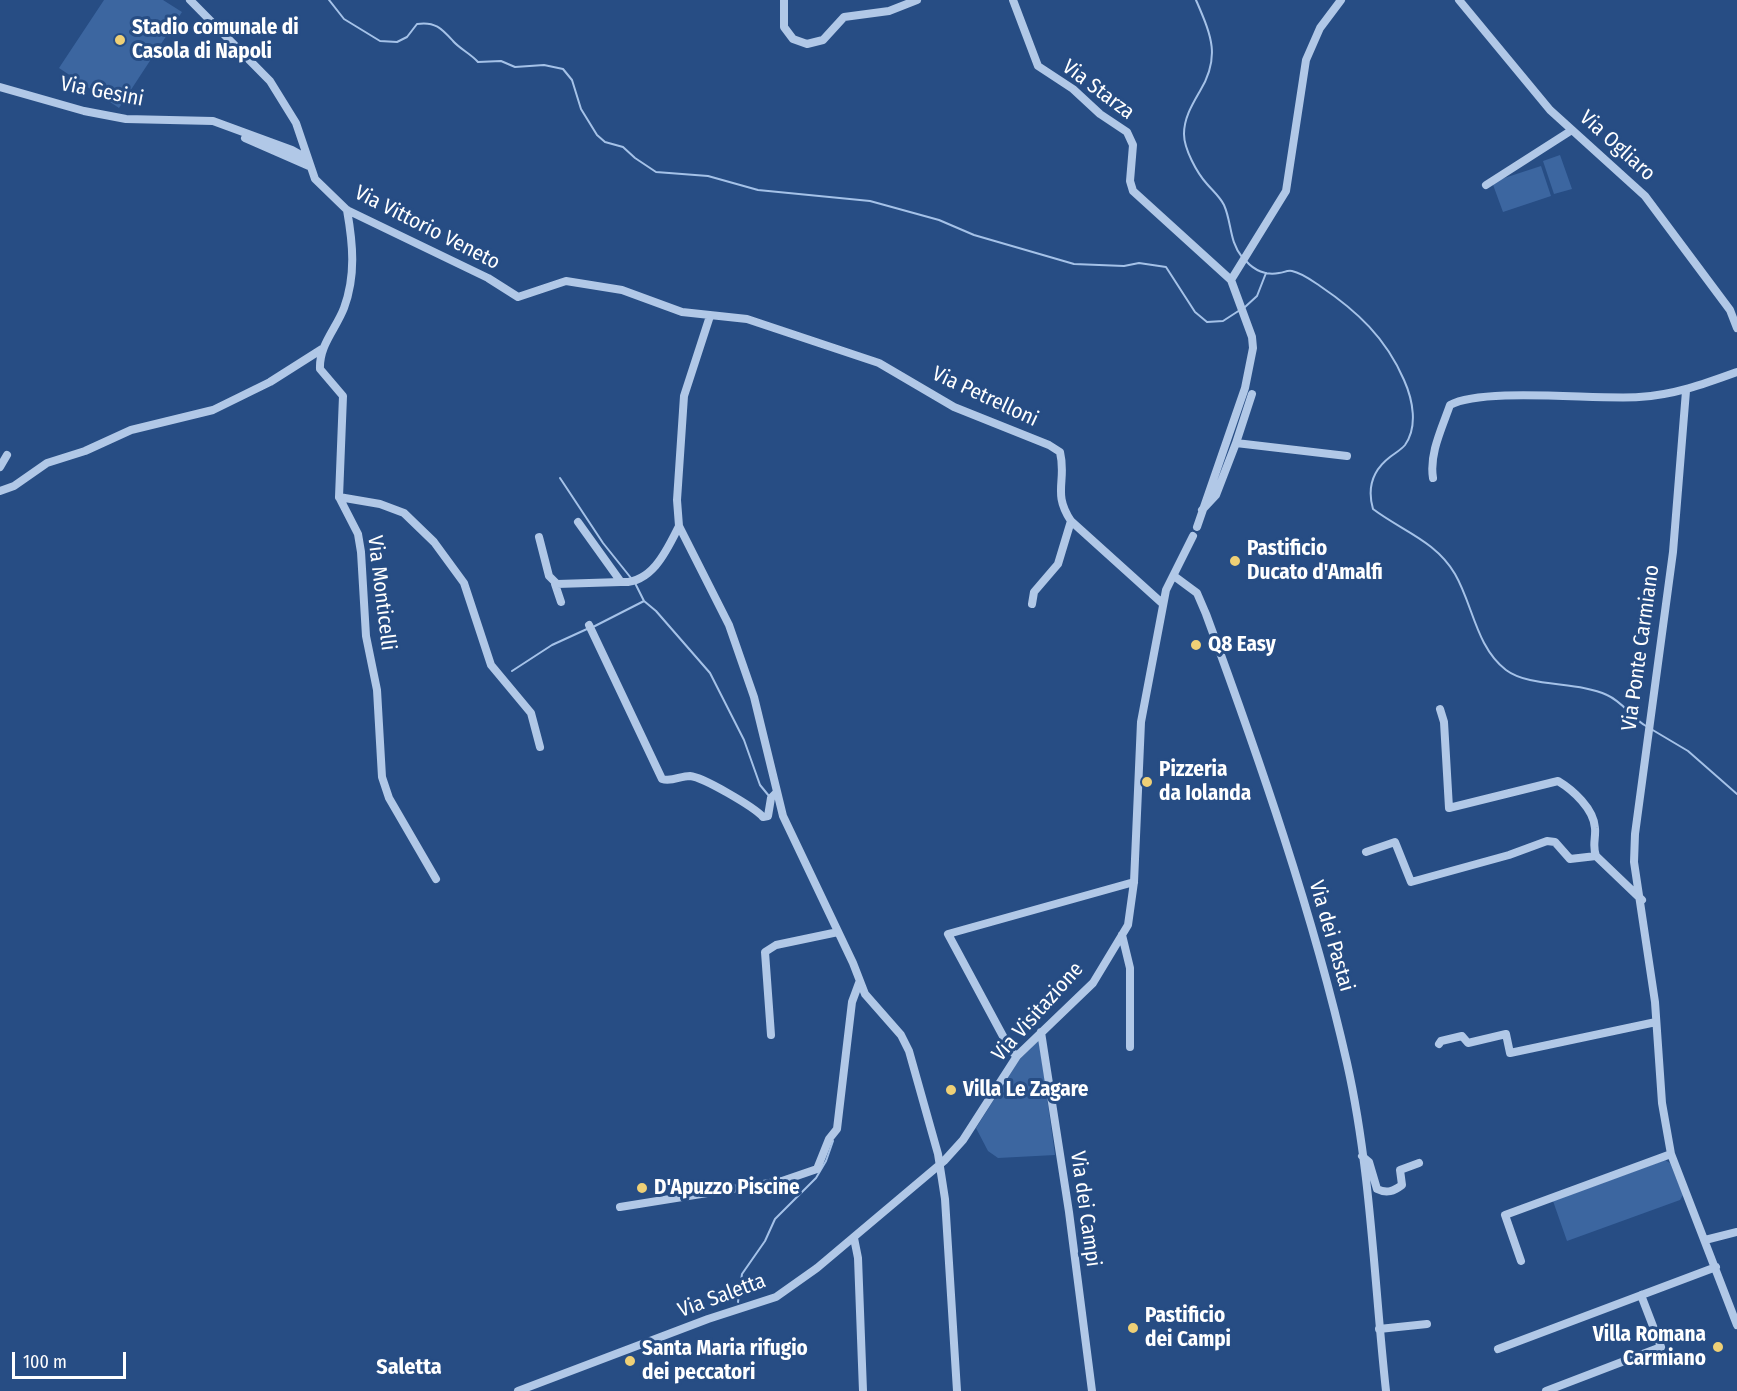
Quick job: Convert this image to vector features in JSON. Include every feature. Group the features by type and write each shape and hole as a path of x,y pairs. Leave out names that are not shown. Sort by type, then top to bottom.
{"street":[{"name":"Via Vittorio Veneto","path":"190,0 270,81 296,123 315,179 347,210 488,278 518,297 566,281 622,290 682,312 710,316"},
{"path":"784,0 784,27 793,39 807,44 823,39 844,17 889,10 917,0"},
{"name":"Via Starza","path":"1013,0 1038,66 1073,89 1100,114 1127,132 1133,145 1130,181 1133,191 1231,280"},
{"path":"1197,527 1201,510 1222,459 1247,378 1253,348 1248,323 1231,280 1276,211 1286,191 1306,60 1320,28 1341,0"},
{"name":"Via Ogliaro","path":"1459,0 1550,110 1645,196 1730,310 1737,328"},
{"name":"Via Gesini","path":"0,87 84,111 126,119 198,120"},
{"path":"198,120 213,121 292,150 309,163"},
{"path":"198,120 266,147 315,179"},
{"path":"1486,185 1572,130"},
{"path":"285,158 309,163"},
{"path":"0,491 14,486 47,463 85,451 131,430 213,410 270,382 322,349 344,310 350,289 353,244 347,210"},
{"path":"710,316 684,396 677,500 679,526 729,625 754,697 773,797 833,933 859,983 901,1035 909,1051 940,1165 945,1199 957,1391"},
{"name":"Via Petrelloni","path":"710,316 747,319 879,363 954,407 1060,452 1063,464 1061,504 1071,521 1163,604"},
{"name":"Via Monticelli","path":"322,349 320,369 344,396 339,497 341,507 358,534 361,552 366,636 378,699 382,777 389,798 436,879"},
{"path":"1433,478 1431,461 1450,405 1456,402 1473,399 1535,397 1640,397 1686,391 1737,372"},
{"name":"Via Ponte Carmiano","path":"1686,391 1673,552 1664,605 1634,862 1642,900 1656,1022 1662,1103 1671,1154 1737,1325"},
{"path":"1201,510 1216,495 1252,394"},
{"path":"1236,443 1347,456"},
{"path":"0,467 7,455"},
{"path":"339,497 380,504 404,513 434,542 464,583 491,665 531,713 540,747"},
{"path":"1032,604 1034,592 1058,564 1071,521"},
{"path":"578,522 621,582"},
{"path":"539,537 549,576 557,584 634,582 647,575 667,550 679,526"},
{"name":"Via Visitazione","path":"940,1165 963,1140 1017,1056 1093,983 1128,925 1134,882 1141,722 1166,590 1193,536"},
{"name":"Via dei Pastai","path":"1174,576 1197,593 1206,614 1287,849 1344,1054 1362,1156 1386,1391"},
{"path":"557,584 555,584 561,602"},
{"path":"589,625 662,779 669,781 690,776 755,807 764,817 768,816 773,797"},
{"path":"1440,709 1444,722 1449,808 1557,782 1585,805 1592,816 1595,828 1593,848 1596,856 1642,900"},
{"path":"1366,852 1395,842 1411,882 1509,855 1547,840 1555,842 1570,859 1596,856"},
{"path":"1017,1056 1011,1051 948,934 1134,882"},
{"path":"771,1035 764,953 776,945 833,933"},
{"path":"1122,935 1130,968 1130,1047"},
{"path":"620,1207 782,1181 817,1169 829,1139 837,1129 852,1002 859,983"},
{"path":"1439,1044 1441,1041 1462,1036 1468,1043 1506,1034 1510,1053 1656,1022"},
{"name":"Via dei Campi","path":"1041,1032 1069,1212 1092,1391"},
{"path":"1521,1261 1505,1215 1671,1154"},
{"path":"1362,1156 1369,1162 1377,1189 1383,1192 1402,1185 1400,1170 1419,1163"},
{"name":"Via Saletta","path":"519,1391 708,1319 768,1302 818,1268 940,1165"},
{"path":"1705,1240 1737,1232"},
{"path":"854,1238 858,1258 863,1391"},
{"path":"1498,1349 1716,1267"},
{"path":"1546,1391 1557,1389 1661,1347 1641,1295"},
{"path":"1379,1329 1427,1324"}],"shaded area":[{"name":"Stadio comunale di Casola di Napoli","path":"104,0 163,0 182,12 119,108 59,68"},
{"path":"1560,155 1572,189 1554,194 1543,161"},
{"path":"1541,166 1551,196 1503,212 1492,182"},
{"path":"1039,1040 1055,1155 998,1158 988,1151 976,1128 1019,1060"},
{"path":"1665,1160 1670,1163 1683,1195 1680,1200 1567,1241 1553,1201"}],"waterway":[{"path":"329,0 344,19 380,41 397,42 407,37 417,24 423,23 442,30 478,62 501,61 515,67 544,65 563,69 572,80 581,109 597,135 605,142 623,147 656,172 708,176 758,190 870,201 939,220 974,235 1074,264 1124,266 1139,263 1166,267 1195,312 1207,322 1223,321 1240,310"},
{"path":"1196,0 1206,24 1212,46 1212,56 1206,78 1187,117 1184,128 1185,140 1195,167 1224,205 1235,245 1242,257"},
{"path":"1246,261 1265,273 1292,271 1310,279 1358,316 1379,338 1397,365 1412,405 1412,430 1405,445 1384,462 1373,480 1371,487 1373,509 1418,537 1447,563 1461,586 1481,638 1496,661 1516,676 1528,680 1582,688 1607,695 1646,726"},
{"path":"1245,307 1257,296 1266,273"},
{"path":"560,478 603,543 631,578"},
{"path":"635,583 644,601 656,611 710,673 744,740 760,785 769,796"},
{"path":"593,627 644,601"},
{"path":"512,671 552,645 587,629"},
{"path":"1651,729 1688,751 1737,794"},
{"path":"738,1302 742,1274 765,1241 775,1219 816,1178 826,1161 833,1141"}],"place":[{"name":"Stadio comunale di Casola di Napoli","path":"120,40"},
{"name":"Pastificio Ducato d'Amalfi","path":"1235,561"},
{"name":"Q8 Easy","path":"1196,645"},
{"name":"Pizzeria da Iolanda","path":"1147,782"},
{"name":"Villa Le Zagare","path":"951,1090"},
{"name":"D'Apuzzo Piscine","path":"642,1188"},
{"name":"Pastificio dei Campi","path":"1133,1328"},
{"name":"Villa Romana Carmiano","path":"1718,1347"},
{"name":"Santa Maria rifugio dei peccatori","path":"630,1361"}],"district":[{"name":"Saletta","path":"409,1368"}]}
